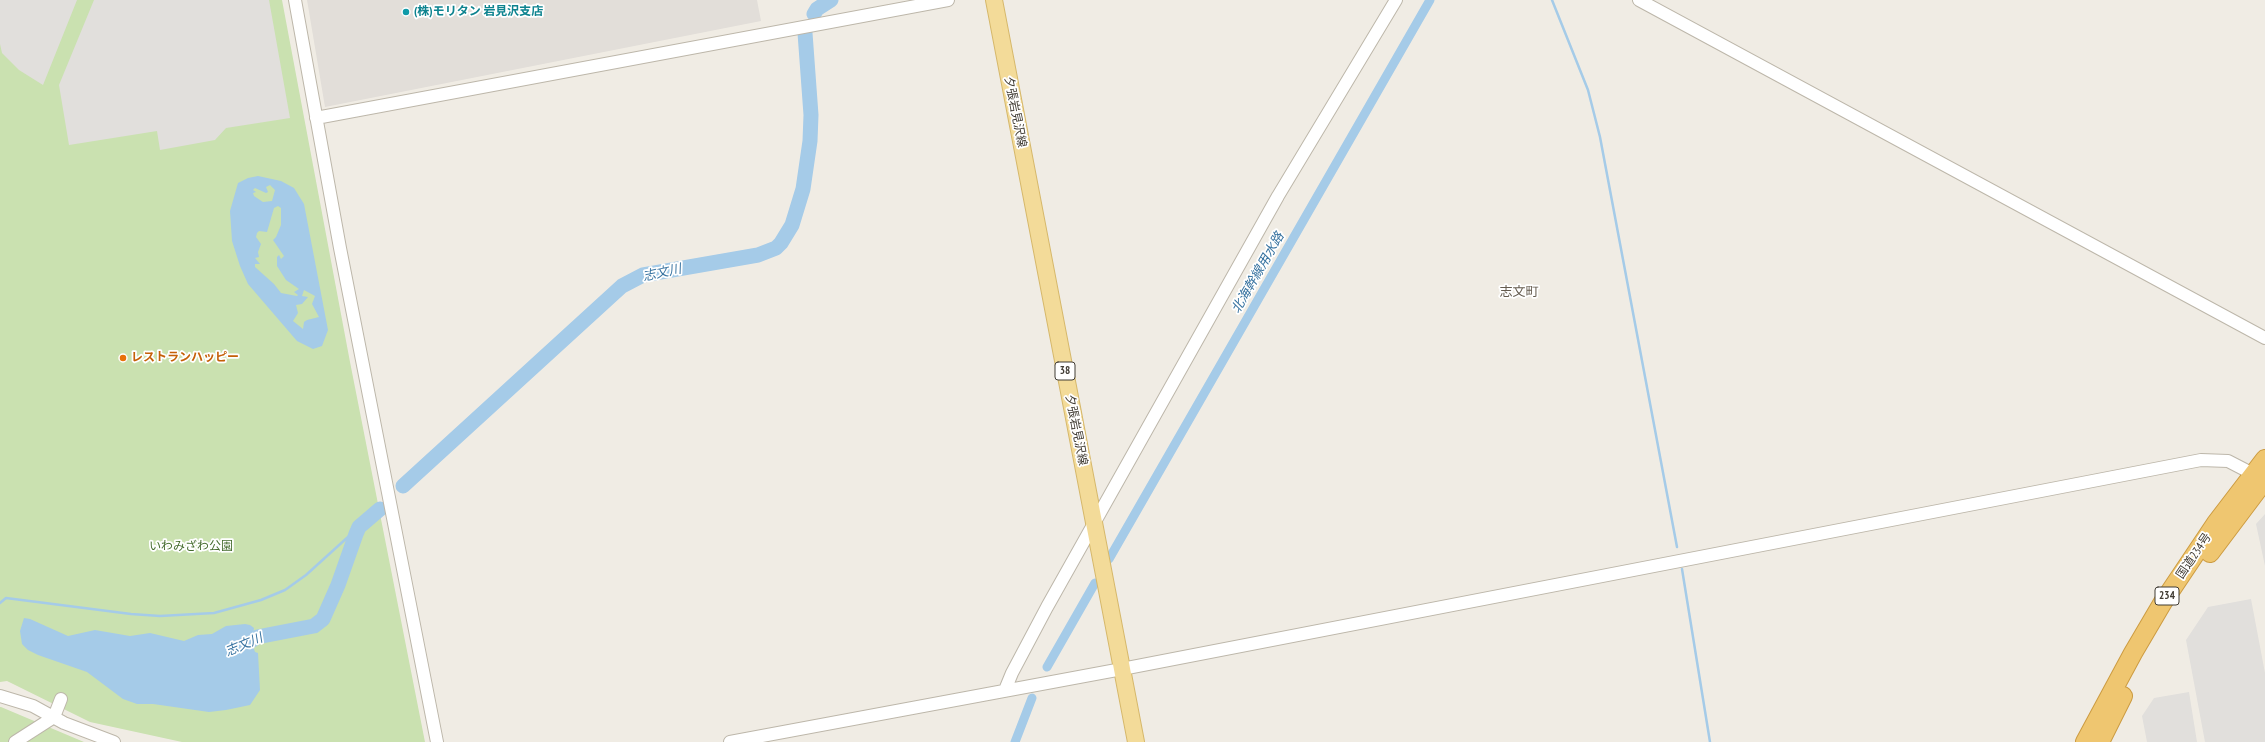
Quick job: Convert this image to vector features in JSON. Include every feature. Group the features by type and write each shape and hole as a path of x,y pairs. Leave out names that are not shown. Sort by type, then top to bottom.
{"highway":[{"name":"国道234号","path":"2100,742 2125,693 2174,608 2261,478 2265,459"},
{"name":"国道234号","path":"2086,742 2122,672 2163,602 2212,528 2261,478"}],"main road":[{"name":"夕張岩見沢線","path":"994,0 1136,742"}],"street":[{"path":"295,0 316,118 437,742"},
{"path":"316,118 948,0"},
{"path":"1004,690 1047,607 1094,526 1278,196 1396,0"},
{"path":"1639,0 2265,338"},
{"path":"730,742 756,740 1004,690 1122,669 2201,460 2228,461 2261,478"},
{"path":"0,696 33,706 54,717 114,742"},
{"path":"15,742 54,717 61,699"}],"shaded area":[{"path":"0,0 77,0 43,85 19,70 2,53 0,44"},
{"path":"94,0 269,0 290,118 226,128 215,140 160,150 157,131 69,145 59,85"},
{"path":"307,0 757,0 761,21 325,107"},
{"path":"2265,514 2265,566 2256,524"},
{"path":"2251,599 2265,673 2265,742 2205,742 2186,640 2208,607"},
{"path":"2189,692 2197,742 2147,742 2142,716 2154,698"}],"green space":[{"name":"いわみざわ公園","path":"0,0 282,0 350,362 425,742 182,742 90,722 7,681 0,682"},
{"path":"1,707 84,742 0,742"}],"water":[{"path":"258,176 281,181 294,188 304,204 328,330 322,346 313,349 297,341 248,284 240,266 232,241 230,211 238,183 248,178","holes":["270,185 275,190 272,201 263,202 254,196 253,193 256,192 253,190 255,188 266,193 268,192 266,187","278,206 281,208 281,225 276,237 273,240 284,256 281,259 279,255 277,257 277,266 286,280 299,289 294,292 298,295 297,296 281,293 274,284 255,267 255,264 260,264 255,258 259,257 258,252 261,244 256,237 257,233 259,231 267,232 274,208","304,290 315,296 312,304 319,317 304,322 303,329 293,321 298,313 296,305 302,304 308,297 302,296"]},
{"path":"24,618 30,619 68,636 95,630 130,636 150,633 184,641 198,635 212,634 226,626 245,624 250,625 254,628 253,633 257,633 256,644 253,646 255,652 258,653 260,690 250,705 209,712 153,704 137,704 123,699 87,672 28,650 22,644 20,631"}],"waterway":[{"name":"志文川","path":"814,14 817,9 831,0"},
{"name":"北海幹線用水路","path":"1109,559 1430,0"},
{"path":"1552,0 1588,90 1600,137 1677,547"},
{"name":"志文川","path":"403,486 622,286 643,275 758,255 776,248 781,243 792,225 803,189 810,141 811,115 805,33"},
{"name":"志文川","path":"240,648 257,637 314,626 323,619 338,585 359,527 380,509"},
{"path":"0,603 6,598 131,614 160,616 214,613 261,600 285,590 306,575 359,527"},
{"path":"1682,569 1710,742"},
{"name":"北海幹線用水路","path":"1047,667 1095,583"},
{"name":"北海幹線用水路","path":"1015,742 1032,698"}],"place":[{"name":"(株)モリタン 岩見沢支店","path":"406,12"},
{"name":"レストランハッピー","path":"123,358"}],"district":[{"name":"志文町","path":"1519,292"}]}
